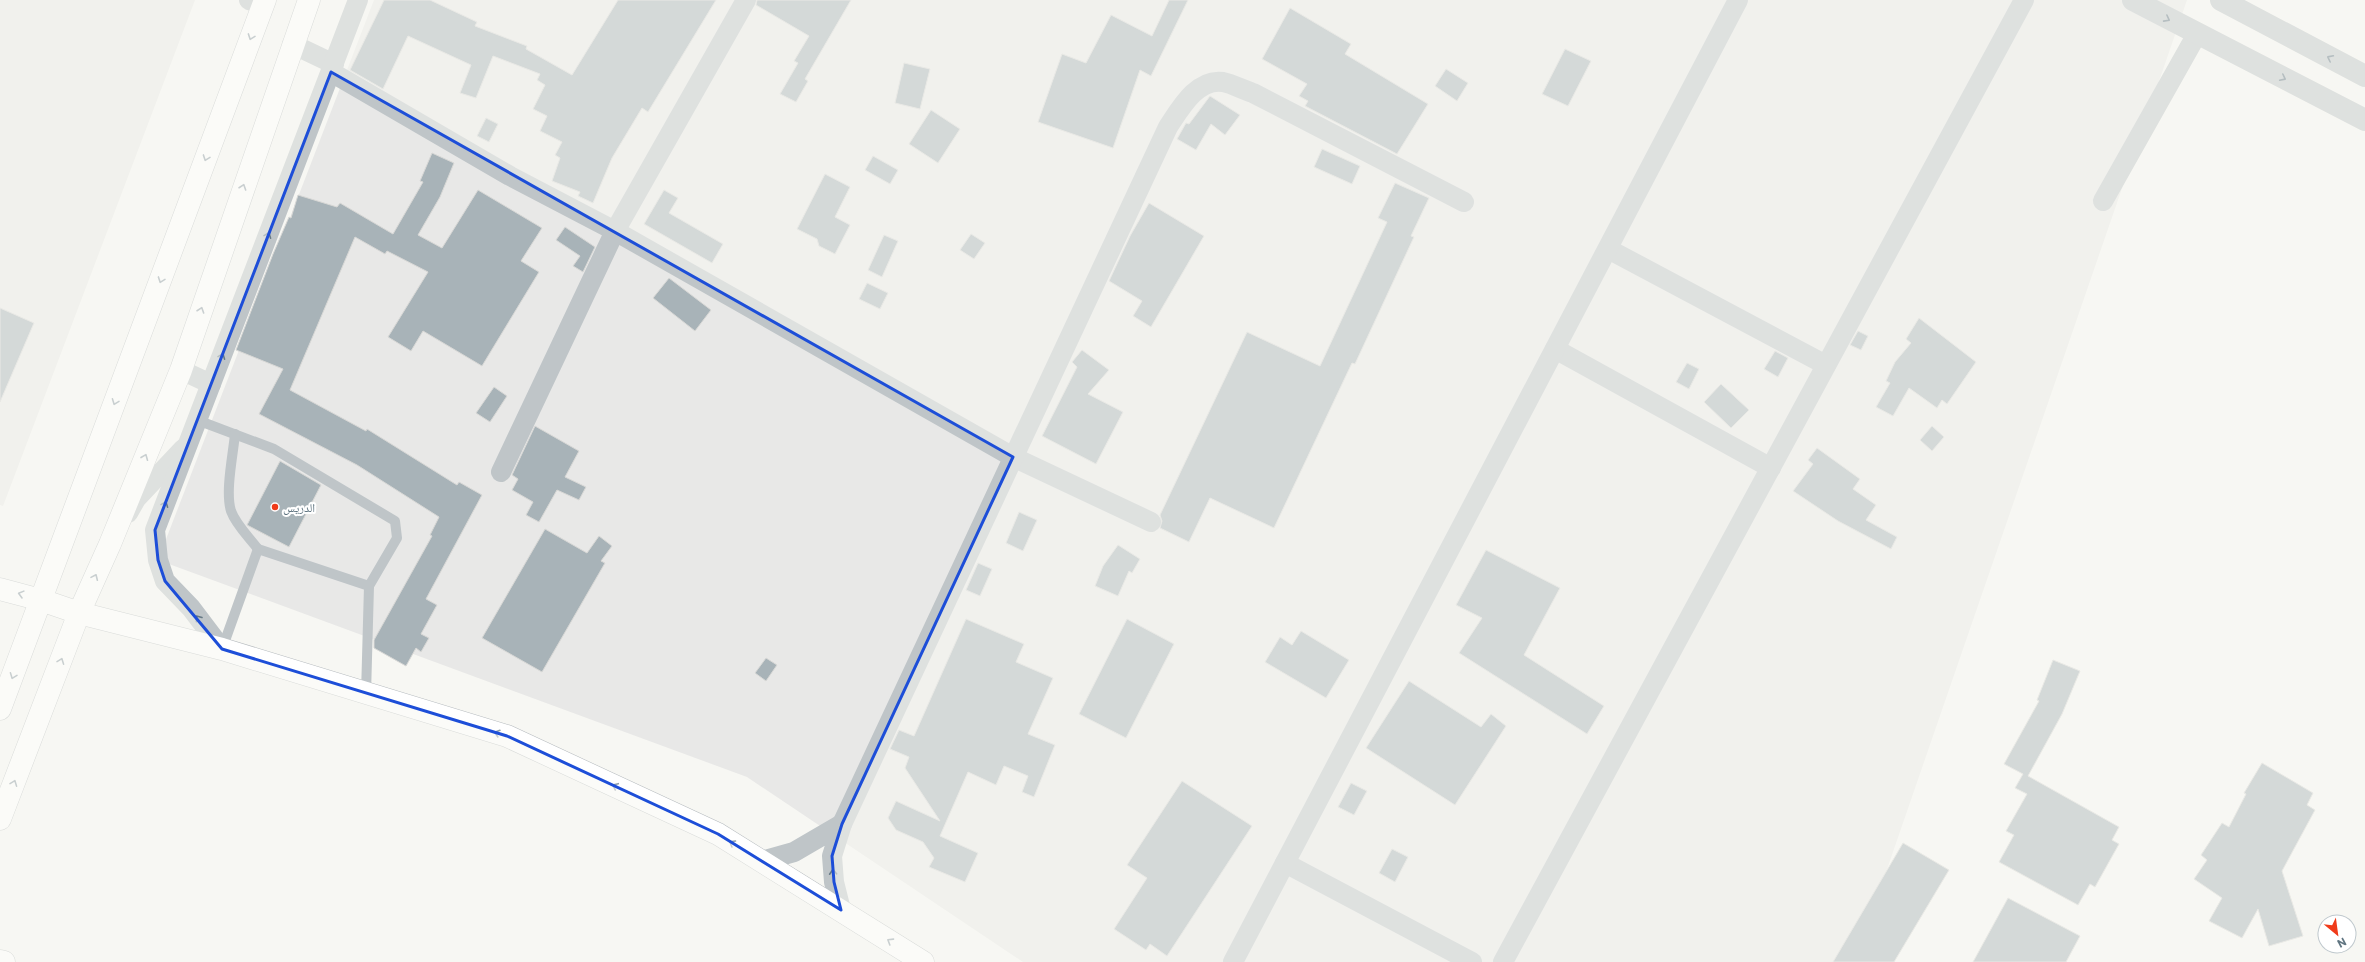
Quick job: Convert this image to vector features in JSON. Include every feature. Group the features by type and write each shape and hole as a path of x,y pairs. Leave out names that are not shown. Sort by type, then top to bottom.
{"main road":[{"path":"0,819 80,613 110,544 180,370 292,44 309,0"},
{"path":"0,709 259,2"},
{"path":"0,589 41,600 80,613 222,648 366,694 507,736 718,834 762,860 923,962"},
{"path":"0,961 4,962"}],"street":[{"path":"222,648 190,608 165,581 158,560 155,530 358,0"},
{"path":"501,472 615,231 746,0"},
{"path":"1233,962 1738,0"},
{"path":"1503,962 2024,0"},
{"path":"2133,0 2365,120"},
{"path":"2221,0 2241,5 2365,76"},
{"path":"2102,201 2197,34"},
{"path":"292,44 510,176 615,231 1013,457 1152,522"},
{"path":"841,910 834,882 832,856 842,824 1168,127 1186,101 1204,85 1222,82 1253,93 1464,202"},
{"path":"1608,249 1826,365"},
{"path":"1555,349 1771,468"},
{"path":"180,370 211,384"},
{"path":"110,544 136,499 188,444"},
{"path":"762,860 794,852 842,824"},
{"path":"1285,863 1472,962"}],"lane":[{"path":"197,420 274,449 395,520 397,538 369,586 366,694"},
{"path":"236,434 229,498 231,511 237,522 258,549 369,586"},
{"path":"222,648 258,549"}],"highlighted area":[{"path":"331,72 1013,457 842,824 832,856 834,882 841,910 718,834 507,736 222,649 165,581 158,560 155,530"}],"shaded area":[{"path":"0,0 195,0 3,506 0,505"},
{"path":"374,0 2187,0 1855,962 1023,962 747,777 158,560"}],"building":[{"path":"384,0 430,0 477,22 475,26 527,46 526,49 572,75 618,0 716,0 648,112 642,108 612,158 593,203 578,196 580,192 552,181 560,158 555,155 562,142 540,131 547,116 533,109 545,85 537,80 540,74 493,56 476,98 460,93 471,65 408,36 383,89 350,70"},
{"path":"757,0 851,0 805,79 808,81 796,102 780,94 798,63 794,61 809,36 756,5"},
{"path":"1169,0 1188,0 1151,76 1140,70 1113,148 1038,122 1062,54 1086,63 1111,15 1152,36"},
{"path":"1290,8 1351,44 1345,54 1428,104 1397,154 1305,106 1308,101 1299,96 1307,84 1262,59"},
{"path":"1565,49 1591,61 1568,106 1542,94"},
{"path":"904,63 930,69 920,109 895,103"},
{"path":"1446,69 1468,83 1457,101 1435,86"},
{"path":"1210,96 1240,115 1225,135 1211,124 1196,150 1177,139 1186,123 1189,124"},
{"path":"931,110 960,129 938,163 909,144"},
{"path":"486,118 498,124 489,142 477,136"},
{"path":"1322,149 1360,166 1352,184 1314,167"},
{"path":"432,153 454,163 440,197 418,235 442,248 478,190 542,228 521,261 539,272 482,366 423,331 411,351 388,337 428,272 387,251 385,254 355,237 290,390 366,431 367,429 457,485 459,482 482,495 426,599 437,605 421,634 429,638 421,652 416,648 406,666 374,648 374,640 432,536 430,535 439,517 357,465 259,414 283,369 236,350 273,254 289,217 291,218 298,195 337,207 340,203 393,234 423,182 420,181"},
{"path":"873,156 898,170 890,184 865,170"},
{"path":"825,174 850,187 835,217 850,225 835,254 819,246 817,239 797,229"},
{"path":"1395,183 1429,198 1411,236 1414,237 1355,364 1352,363 1274,528 1210,498 1189,542 1160,528 1162,521 1160,515 1247,332 1320,366 1387,222 1378,218"},
{"path":"664,190 678,198 669,213 723,244 712,263 644,224"},
{"path":"1149,203 1204,236 1151,327 1133,316 1142,301 1109,281 1130,236"},
{"path":"565,227 595,247 583,272 573,266 580,256 556,240"},
{"path":"971,234 985,243 974,259 960,250"},
{"path":"884,235 898,241 882,277 868,270"},
{"path":"669,278 711,310 695,331 653,298"},
{"path":"867,283 888,293 880,309 859,299"},
{"path":"0,308 34,323 0,402"},
{"path":"1919,318 1976,362 1947,404 1942,400 1937,408 1909,388 1893,416 1876,407 1890,383 1886,381 1895,362 1911,343 1906,339"},
{"path":"1858,331 1868,336 1861,350 1850,345"},
{"path":"1082,350 1109,370 1088,394 1123,412 1096,464 1042,436 1077,367 1072,362"},
{"path":"1775,351 1788,358 1778,377 1764,369"},
{"path":"1687,363 1699,369 1689,389 1676,382"},
{"path":"1721,384 1749,410 1731,428 1704,402"},
{"path":"494,387 507,396 490,422 476,413"},
{"path":"535,426 579,451 565,477 586,487 579,500 557,490 539,522 526,515 533,502 512,490 518,479 512,475"},
{"path":"1932,426 1944,437 1932,451 1920,440"},
{"path":"1817,448 1860,479 1853,489 1876,505 1866,520 1897,537 1891,549 1838,521 1793,491 1813,464 1808,460"},
{"path":"280,461 321,485 289,547 247,525"},
{"path":"1019,512 1037,520 1023,551 1006,543"},
{"path":"545,529 587,553 599,536 612,546 601,561 605,563 542,672 482,638"},
{"path":"1118,545 1140,559 1132,573 1129,571 1118,596 1095,586 1103,566"},
{"path":"1486,550 1560,588 1524,655 1604,706 1587,734 1459,653 1482,618 1456,605"},
{"path":"978,563 992,569 980,596 966,590"},
{"path":"966,619 1024,644 1016,662 1053,678 1028,734 1055,745 1034,797 1022,792 1028,776 1004,766 996,785 968,772 940,836 978,853 965,882 929,867 934,858 923,842 896,830 888,818 896,801 940,821 905,768 909,757 890,749 899,730 914,736"},
{"path":"1127,619 1174,644 1126,738 1079,714"},
{"path":"1301,631 1349,660 1326,698 1265,662 1280,637 1292,645"},
{"path":"766,658 777,665 766,681 755,673"},
{"path":"2053,660 2080,671 2062,714 2028,776 2119,827 2112,840 2119,844 2095,887 2090,884 2078,905 1999,862 2014,835 2006,831 2027,794 2015,788 2023,774 2004,764 2039,701 2037,700"},
{"path":"1409,681 1481,727 1491,714 1506,726 1455,805 1366,748"},
{"path":"2262,763 2313,793 2307,805 2315,810 2282,871 2303,936 2269,946 2258,909 2242,938 2209,921 2222,898 2194,879 2207,860 2201,855 2222,823 2229,827 2246,794 2244,793"},
{"path":"1182,781 1252,826 1167,956 1150,944 1146,950 1114,929 1147,878 1127,865"},
{"path":"1351,783 1367,791 1354,815 1338,807"},
{"path":"1903,843 1949,870 1894,962 1833,962"},
{"path":"1392,849 1408,857 1395,882 1379,873"},
{"path":"2008,898 2080,936 2066,962 1973,962"}],"place":[{"name":"الدريس","path":"275,507"}]}
